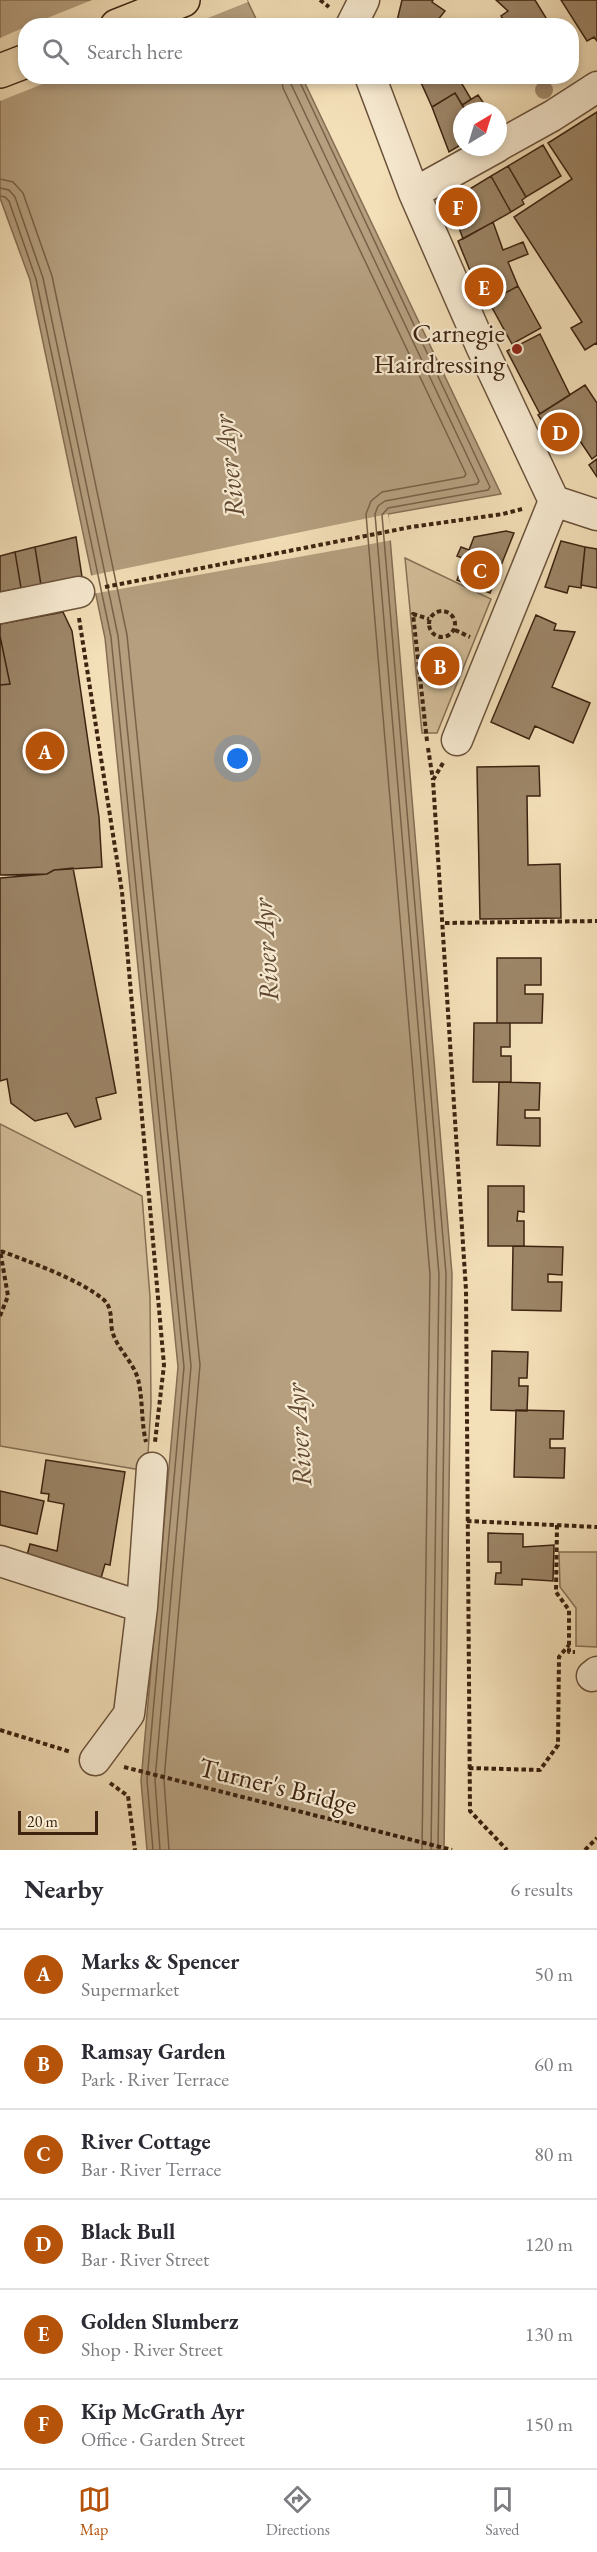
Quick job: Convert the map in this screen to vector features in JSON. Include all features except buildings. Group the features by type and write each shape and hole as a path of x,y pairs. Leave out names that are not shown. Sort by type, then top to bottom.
{"main road":[{"path":"137,18 183,0"},
{"path":"0,71 18,64"}],"street":[{"path":"373,84 414,193 481,346 554,501 597,516"},
{"path":"507,141 597,87"},
{"path":"414,193 481,156"},
{"path":"457,740 554,501"},
{"path":"0,608 79,606"},
{"path":"95,1760 129,1714 142,1607 152,1468"},
{"path":"0,1561 142,1607"}],"path":[{"path":"152,1468 164,1365 162,1341 122,892 79,606 411,527 503,514 554,501"},
{"path":"438,611 450,613 454,618 454,630 450,635 439,638 430,631 429,620 438,611"},
{"path":"429,620 412,614 433,780 466,1290 470,1811 507,1850"},
{"path":"433,780 457,740"},
{"path":"445,923 597,921"},
{"path":"0,1250 70,1280 104,1300 109,1306 112,1332 130,1361 138,1380 142,1423 152,1468"},
{"path":"0,1250 8,1296 0,1316"},
{"path":"467,1521 597,1527"},
{"path":"557,1525 556,1592 569,1610 569,1652 589,1667"},
{"path":"469,1768 540,1770 558,1745 559,1657 569,1646"},
{"name":"Turner's Bridge","path":"0,1730 95,1760 452,1850"},
{"path":"95,1760 108,1782 128,1796 135,1850"},
{"path":"585,1850 597,1838"}],"shaded area":[{"path":"405,558 491,599 437,733 422,733"},
{"path":"0,1124 142,1196 150,1297 151,1404 147,1471 0,1446"},
{"path":"559,1552 597,1552 597,1647 576,1646 576,1608 560,1587"}],"water":[{"name":"River Ayr","path":"0,0 247,0 256,18 18,18 18,84 305,84 501,494 388,514 452,1274 444,1850 147,1850 141,1781 178,1367 105,638 30,280 0,198"}],"pier":[{"path":"92,0 247,0 248,2 208,18 47,18"},
{"path":"18,30 18,84 42,84 0,101 0,38"},
{"path":"388,514 393,540 92,594 89,576"}],"place":[{"name":"Kip McGrath Ayr","path":"458,207"},
{"name":"Golden Slumberz","path":"484,287"},
{"name":"Carnegie Hairdressing","path":"517,349"},
{"name":"Black Bull","path":"560,432"},
{"name":"River Cottage","path":"480,570"},
{"name":"Ramsay Garden","path":"440,666"},
{"name":"Marks & Spencer","path":"45,751"}]}
